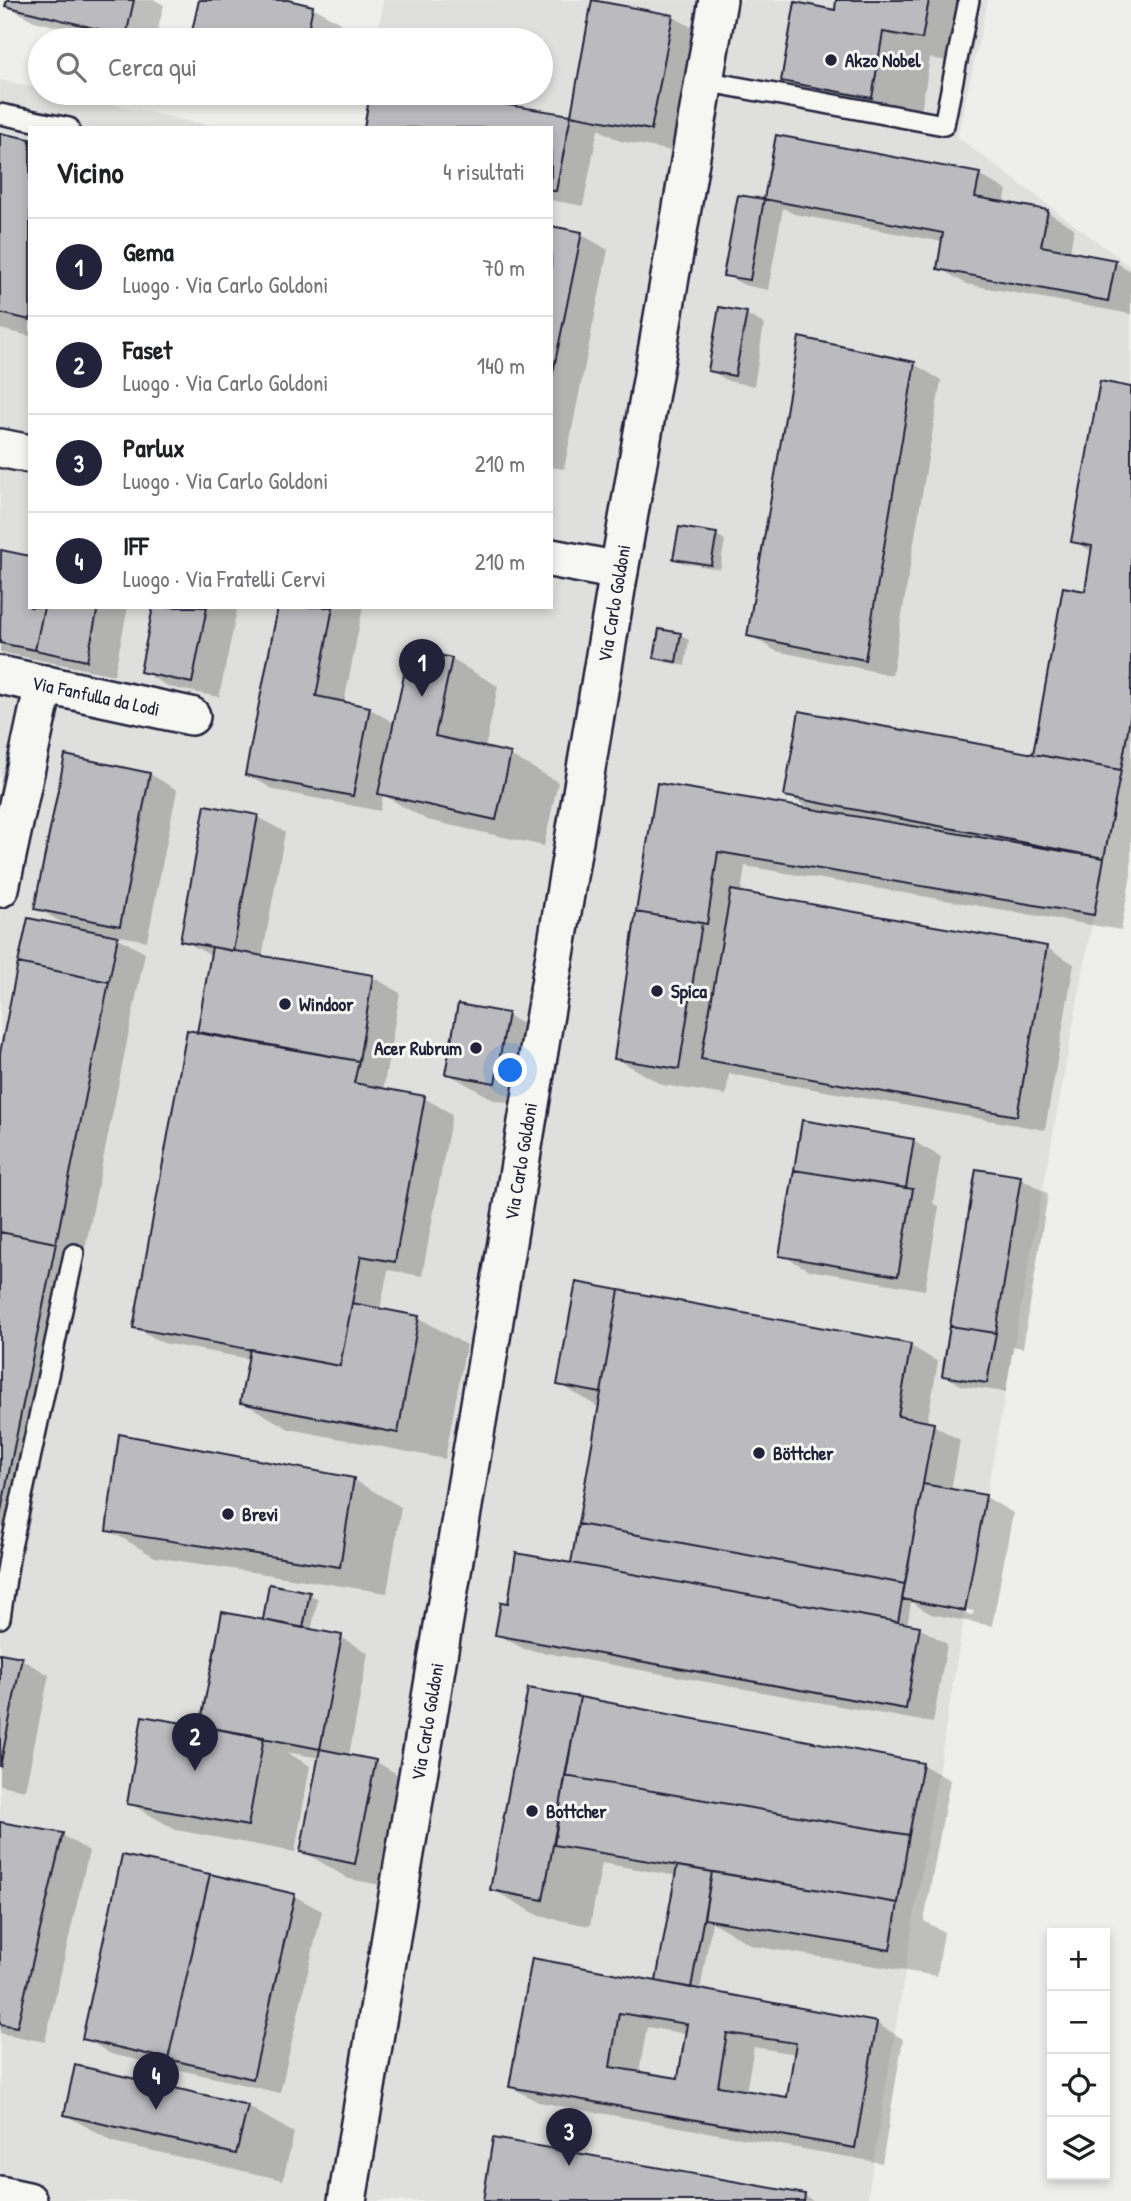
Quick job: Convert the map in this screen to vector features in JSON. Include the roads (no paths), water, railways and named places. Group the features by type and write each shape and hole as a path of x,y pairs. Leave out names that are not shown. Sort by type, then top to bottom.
{"street":[{"name":"Via Carlo Goldoni","path":"347,2201 618,571 718,0"},
{"path":"0,448 28,454"},
{"path":"553,558 618,571"},
{"name":"Via Fanfulla da Lodi","path":"0,675 191,716"},
{"path":"0,888 44,684"},
{"path":"0,2195 28,2201"}],"lane":[{"path":"704,81 944,125 969,0"},
{"path":"0,114 59,126"},
{"path":"0,1618 5,1551 74,1254"}],"place":[{"name":"Akzo Nobel","path":"831,60"},
{"name":"Gema","path":"422,697"},
{"name":"Spica","path":"657,991"},
{"name":"Windoor","path":"285,1004"},
{"name":"Acer Rubrum","path":"476,1048"},
{"name":"Böttcher","path":"759,1453"},
{"name":"Brevi","path":"228,1514"},
{"name":"Faset","path":"195,1771"},
{"name":"Bottcher","path":"532,1811"},
{"name":"IFF","path":"156,2110"},
{"name":"Parlux","path":"569,2166"}]}
